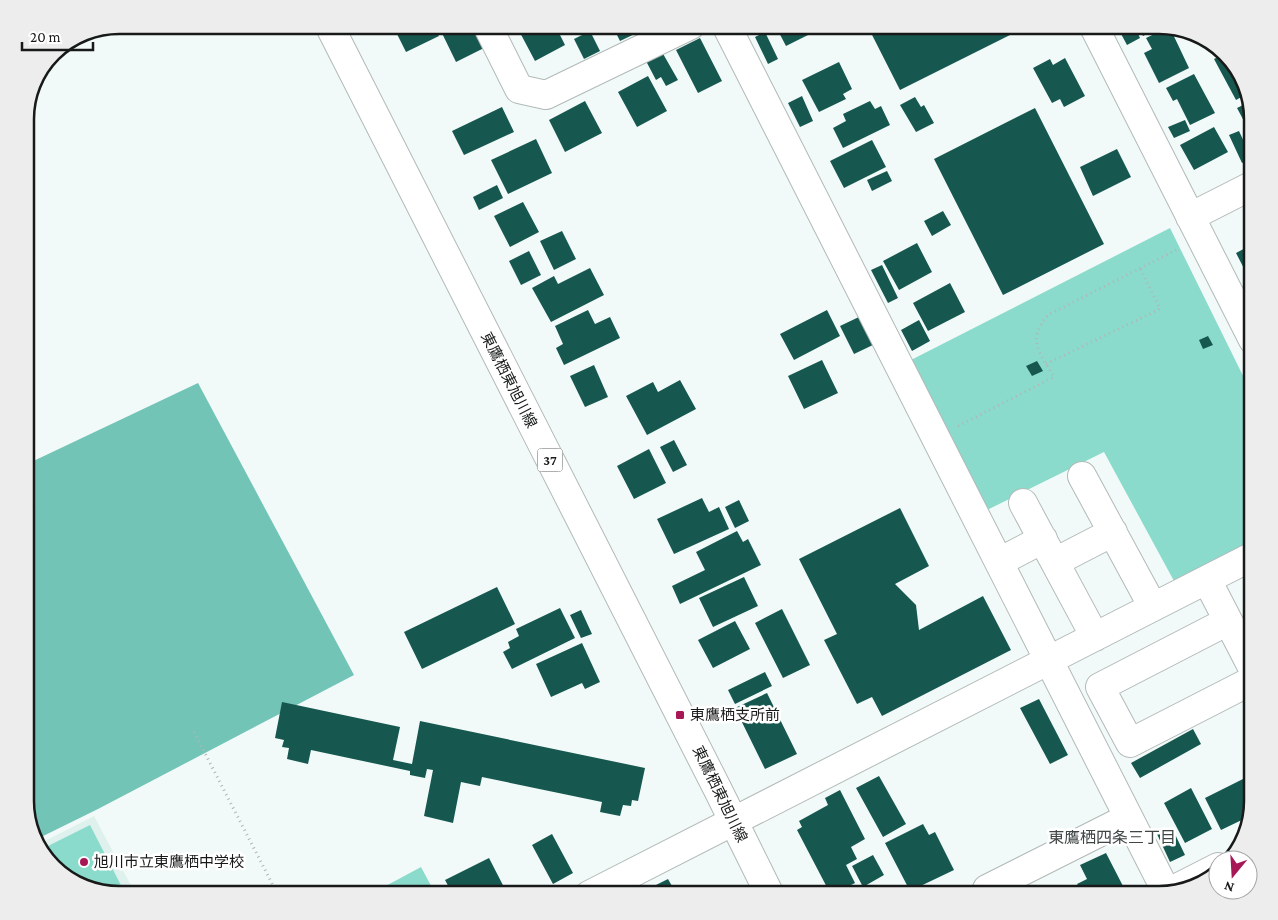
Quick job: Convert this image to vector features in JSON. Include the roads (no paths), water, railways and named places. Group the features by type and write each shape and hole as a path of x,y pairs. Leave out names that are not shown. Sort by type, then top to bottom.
{"street":[{"name":"東鷹栖東旭川線","path":"334,34 765,886"},
{"path":"492,34 519,89 546,95 672,34"},
{"path":"731,34 1163,886"},
{"path":"1098,34 1244,322"},
{"path":"1195,227 1244,192"},
{"path":"1082,476 1154,607"},
{"path":"1023,503 1095,636"},
{"path":"1000,562 1049,551 1112,532"},
{"path":"607,886 1244,561"},
{"path":"1207,580 1244,652"},
{"path":"1228,621 1100,687 1130,743 1244,685"},
{"path":"1089,740 1119,724"},
{"path":"993,886 1128,818"}],"place":[{"name":"東鷹栖支所前","path":"680,715"},
{"name":"旭川市立東鷹栖中学校","path":"84,862"}],"district":[{"name":"東鷹栖四条三丁目","path":"1112,837"}]}
